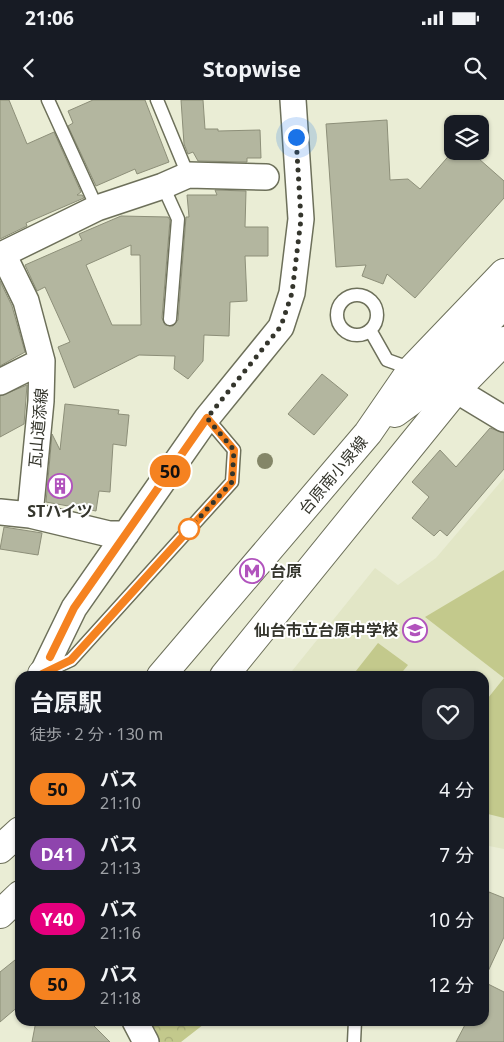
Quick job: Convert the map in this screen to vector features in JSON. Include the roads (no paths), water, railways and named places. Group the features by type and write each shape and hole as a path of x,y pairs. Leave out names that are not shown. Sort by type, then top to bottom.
{"street":[{"path":"44,671 74,608 207,418 281,326 292,293 301,219 294,100"},
{"path":"2,255 97,208 163,186 188,175 266,177"},
{"name":"瓦山道添線","path":"2,255 26,301 42,361 41,401 30,515"},
{"name":"台原南小泉線","path":"165,671 368,433 412,370 504,273"},
{"path":"368,433 410,402 504,304"},
{"path":"464,380 483,344 504,323"},
{"path":"228,671 464,380 504,341"},
{"path":"0,382 42,361"},
{"path":"464,380 504,419"},
{"path":"0,512 30,515 110,534 126,534"},
{"path":"0,849 15,836"},
{"path":"0,914 15,900"},
{"path":"138,1026 146,1042"}],"lane":[{"path":"48,100 97,208"},
{"path":"157,100 188,175"},
{"path":"163,186 178,219 170,319"},
{"path":"370,330 387,360 412,370"},
{"path":"50,671 71,660 232,482 234,450 207,418"},
{"path":"354,1042 355,1026"}],"place":[{"name":"STハイツ","path":"60,486"},
{"name":"台原","path":"252,571"},
{"name":"仙台市立台原中学校","path":"415,630"}]}
